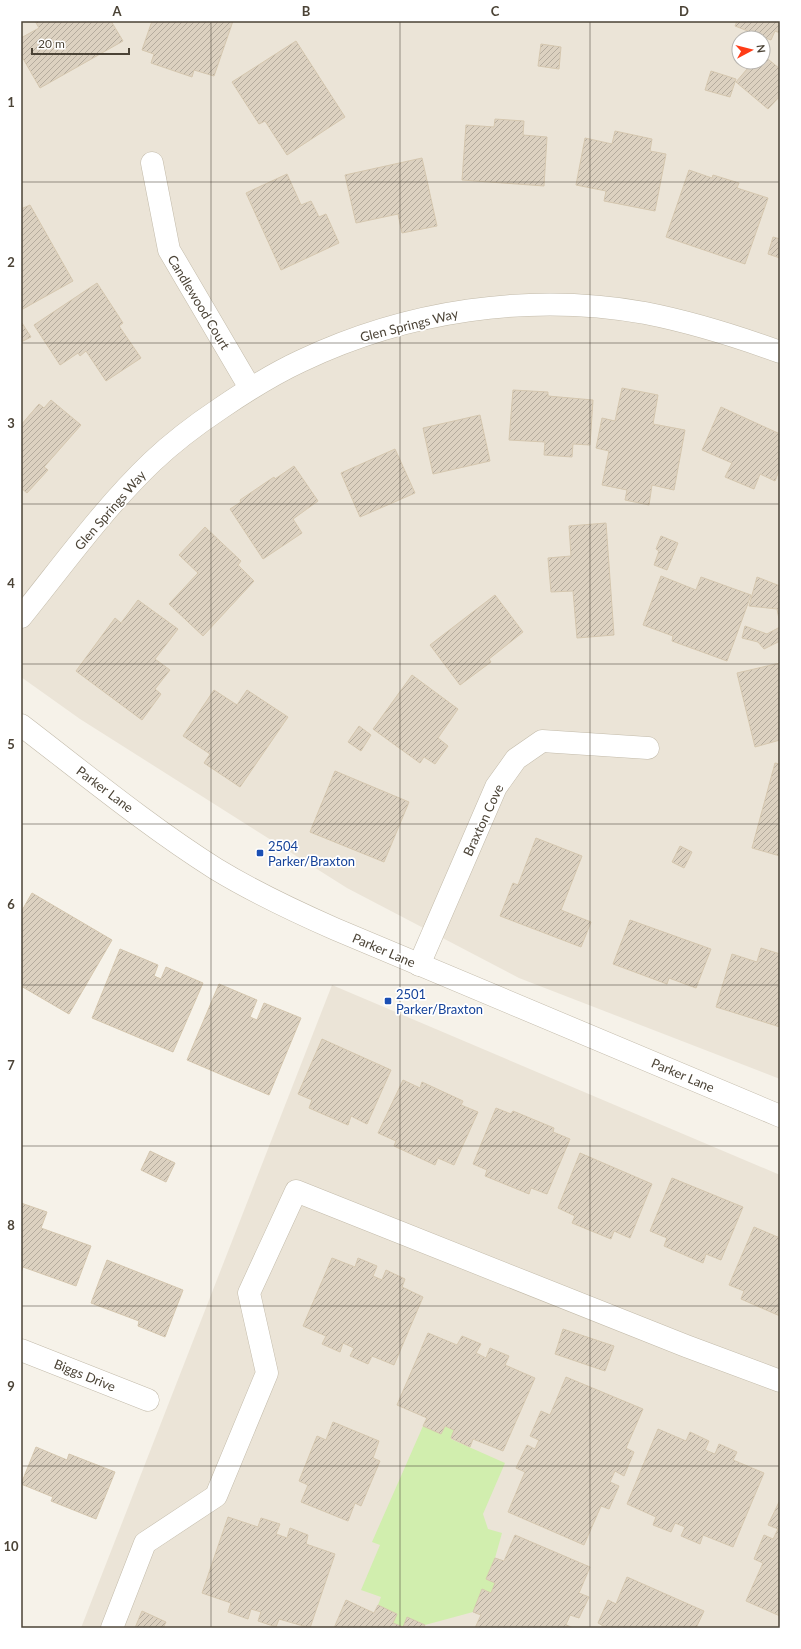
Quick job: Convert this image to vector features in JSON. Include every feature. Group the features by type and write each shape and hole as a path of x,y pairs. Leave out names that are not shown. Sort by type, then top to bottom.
{"street":[{"name":"Candlewood Court","path":"152,163 168,250 250,388"},
{"name":"Glen Springs Way","path":"21,617 116,499 153,461 194,426 250,388 300,361 345,342 387,328 434,316 514,306 566,305 608,308 644,313 693,324 738,337 780,352"},
{"name":"Parker Lane","path":"21,725 177,843 217,869 294,911 780,1116"},
{"name":"Braxton Cove","path":"419,965 496,787 516,759 542,741 648,748"},
{"path":"112,1628 145,1543 216,1496 267,1373 250,1293 296,1191 686,1346 780,1381"},
{"name":"Biggs Drive","path":"21,1350 148,1400"}],"shaded area":[{"path":"21,21 780,21 780,1079 519,978 347,888 80,719 21,677"},
{"path":"332,985 780,1175 780,1628 81,1628"}],"green space":[{"path":"423,1426 445,1426 454,1430 451,1439 505,1463 483,1514 488,1529 502,1533 495,1558 486,1579 495,1583 491,1593 482,1590 473,1612 425,1625 407,1617 403,1627 393,1623 396,1614 378,1605 381,1597 361,1590 380,1545 372,1542"}],"building":[{"path":"35,21 111,21 123,41 40,88 21,55 21,38 39,28"},
{"path":"152,21 233,21 214,76 194,70 192,77 151,63 154,54 142,50"},
{"path":"737,21 780,21 780,33 775,31 771,40 771,30 745,30 735,26"},
{"path":"296,41 345,117 287,155 265,121 259,124 232,82"},
{"path":"541,44 561,47 559,69 538,66"},
{"path":"771,62 780,69 780,96 768,109 736,82 746,70 771,70"},
{"path":"711,71 736,79 730,97 705,90"},
{"path":"495,119 524,121 523,135 547,137 544,186 462,180 466,125 494,127"},
{"path":"615,131 652,139 650,151 666,154 655,211 604,201 606,191 576,185 585,138 612,144"},
{"path":"422,158 437,226 402,233 398,214 356,223 345,175"},
{"path":"689,170 712,178 713,175 739,183 737,188 768,198 745,264 666,237"},
{"path":"287,174 301,205 311,201 319,217 326,214 339,243 281,270 246,193"},
{"path":"30,205 73,281 21,310 21,209"},
{"path":"773,237 780,239 780,258 768,254"},
{"path":"97,283 123,323 119,326 141,358 106,381 86,351 80,356 78,353 60,365 34,325"},
{"path":"22,323 31,337 21,342 21,324"},
{"path":"622,388 658,395 653,424 685,430 674,490 652,485 649,505 625,500 627,490 602,485 609,451 596,448 602,418 615,421"},
{"path":"513,390 548,392 548,396 593,400 590,445 573,444 572,457 544,455 545,442 509,440"},
{"path":"51,400 81,425 44,467 48,470 27,493 21,488 21,425 39,404 44,408"},
{"path":"721,407 780,434 780,469 775,481 760,474 754,489 725,477 732,463 702,450"},
{"path":"480,415 490,461 433,474 423,428"},
{"path":"395,449 415,493 360,517 341,473"},
{"path":"294,466 318,501 293,519 302,533 263,559 230,509 241,502 240,500 274,477 275,479"},
{"path":"606,523 614,635 577,638 573,591 551,592 548,558 571,556 569,526"},
{"path":"205,527 241,561 238,565 254,581 203,636 169,604 198,573 179,555"},
{"path":"661,536 678,543 667,570 654,565 659,551 656,549"},
{"path":"661,576 696,590 701,577 751,595 727,661 672,641 673,636 643,625"},
{"path":"757,577 780,586 780,624 777,609 749,606"},
{"path":"495,595 523,632 489,659 491,662 460,685 430,645"},
{"path":"138,600 178,629 155,659 170,670 155,689 161,694 142,720 76,671 115,618 121,623"},
{"path":"745,626 767,634 780,627 780,641 764,649 758,642 742,638"},
{"path":"780,663 780,740 755,747 737,673"},
{"path":"412,675 458,709 438,738 448,746 435,764 424,757 420,763 373,729"},
{"path":"214,690 237,705 247,690 288,717 240,787 204,763 210,754 183,736"},
{"path":"359,726 371,735 361,751 348,742"},
{"path":"775,763 780,764 780,856 752,848"},
{"path":"335,771 409,802 384,862 310,832"},
{"path":"536,838 582,856 561,910 591,922 581,947 500,916 513,883 518,885"},
{"path":"680,846 692,852 684,868 672,862"},
{"path":"32,893 112,940 69,1014 21,986 21,912"},
{"path":"630,920 711,949 696,988 669,978 667,984 613,964"},
{"path":"761,948 780,954 780,1027 716,1007 732,954 757,962"},
{"path":"120,949 158,965 154,976 161,979 166,967 203,983 173,1052 92,1018"},
{"path":"219,984 257,1000 250,1017 257,1020 264,1003 301,1018 269,1095 187,1060"},
{"path":"322,1039 391,1070 367,1124 351,1116 348,1125 309,1108 312,1100 298,1094"},
{"path":"403,1080 420,1088 422,1082 463,1101 461,1105 478,1112 454,1165 438,1158 435,1165 394,1146 396,1141 378,1133"},
{"path":"496,1108 511,1114 513,1111 554,1128 553,1132 570,1139 547,1194 531,1188 529,1194 485,1176 487,1170 473,1164"},
{"path":"150,1151 175,1163 166,1182 141,1170"},
{"path":"580,1153 652,1184 630,1238 614,1231 611,1239 572,1223 575,1216 558,1208"},
{"path":"672,1178 743,1207 721,1260 706,1254 703,1263 664,1246 667,1238 650,1231"},
{"path":"21,1203 47,1212 41,1228 91,1246 76,1286 23,1267 21,1273"},
{"path":"754,1227 780,1238 780,1316 741,1299 744,1291 729,1285"},
{"path":"332,1258 355,1267 358,1258 377,1266 373,1276 382,1280 386,1270 405,1279 402,1287 423,1297 394,1365 372,1356 368,1364 350,1356 354,1348 343,1343 340,1352 322,1344 326,1336 303,1326"},
{"path":"107,1260 183,1290 165,1337 138,1326 139,1321 91,1303"},
{"path":"563,1329 614,1346 605,1371 555,1354"},
{"path":"428,1333 457,1345 462,1336 481,1344 476,1353 486,1358 490,1348 509,1356 505,1365 535,1378 503,1451 473,1439 470,1447 451,1438 454,1430 445,1426 441,1434 423,1426 427,1418 397,1405"},
{"path":"566,1377 643,1409 626,1448 634,1452 624,1476 615,1471 610,1482 619,1486 609,1509 601,1506 584,1545 508,1512 525,1472 516,1468 527,1445 535,1449 539,1440 530,1436 541,1411 550,1415"},
{"path":"333,1422 379,1441 373,1458 380,1461 361,1506 355,1503 348,1521 301,1502 308,1485 299,1481 317,1436 326,1440"},
{"path":"658,1429 686,1441 690,1432 709,1441 705,1450 715,1454 719,1444 737,1452 733,1460 764,1473 733,1547 703,1535 700,1544 681,1536 685,1527 675,1523 671,1532 653,1525 656,1517 627,1504"},
{"path":"36,1447 67,1460 69,1454 115,1472 96,1519 51,1501 53,1497 21,1484"},
{"path":"779,1502 780,1616 746,1601 763,1563 754,1559 764,1535 773,1539 778,1529 768,1525"},
{"path":"228,1517 258,1527 261,1518 280,1524 276,1534 287,1538 290,1528 308,1535 306,1544 335,1554 310,1628 279,1619 276,1627 258,1621 261,1612 251,1609 248,1619 228,1612 231,1603 202,1593"},
{"path":"515,1535 590,1567 579,1593 589,1597 579,1618 570,1615 566,1625 574,1628 475,1628 481,1615 473,1612 482,1589 491,1593 495,1583 486,1579 495,1558 504,1561"},
{"path":"627,1577 704,1611 696,1628 607,1628 598,1623 608,1600 616,1604"},
{"path":"346,1600 374,1613 378,1605 397,1614 393,1623 403,1627 407,1617 425,1625 423,1628 334,1628"},
{"path":"142,1611 166,1622 163,1628 135,1628"}],"place":[{"name":"2504 Parker/Braxton","path":"260,853"},
{"name":"2501 Parker/Braxton","path":"388,1001"}]}
